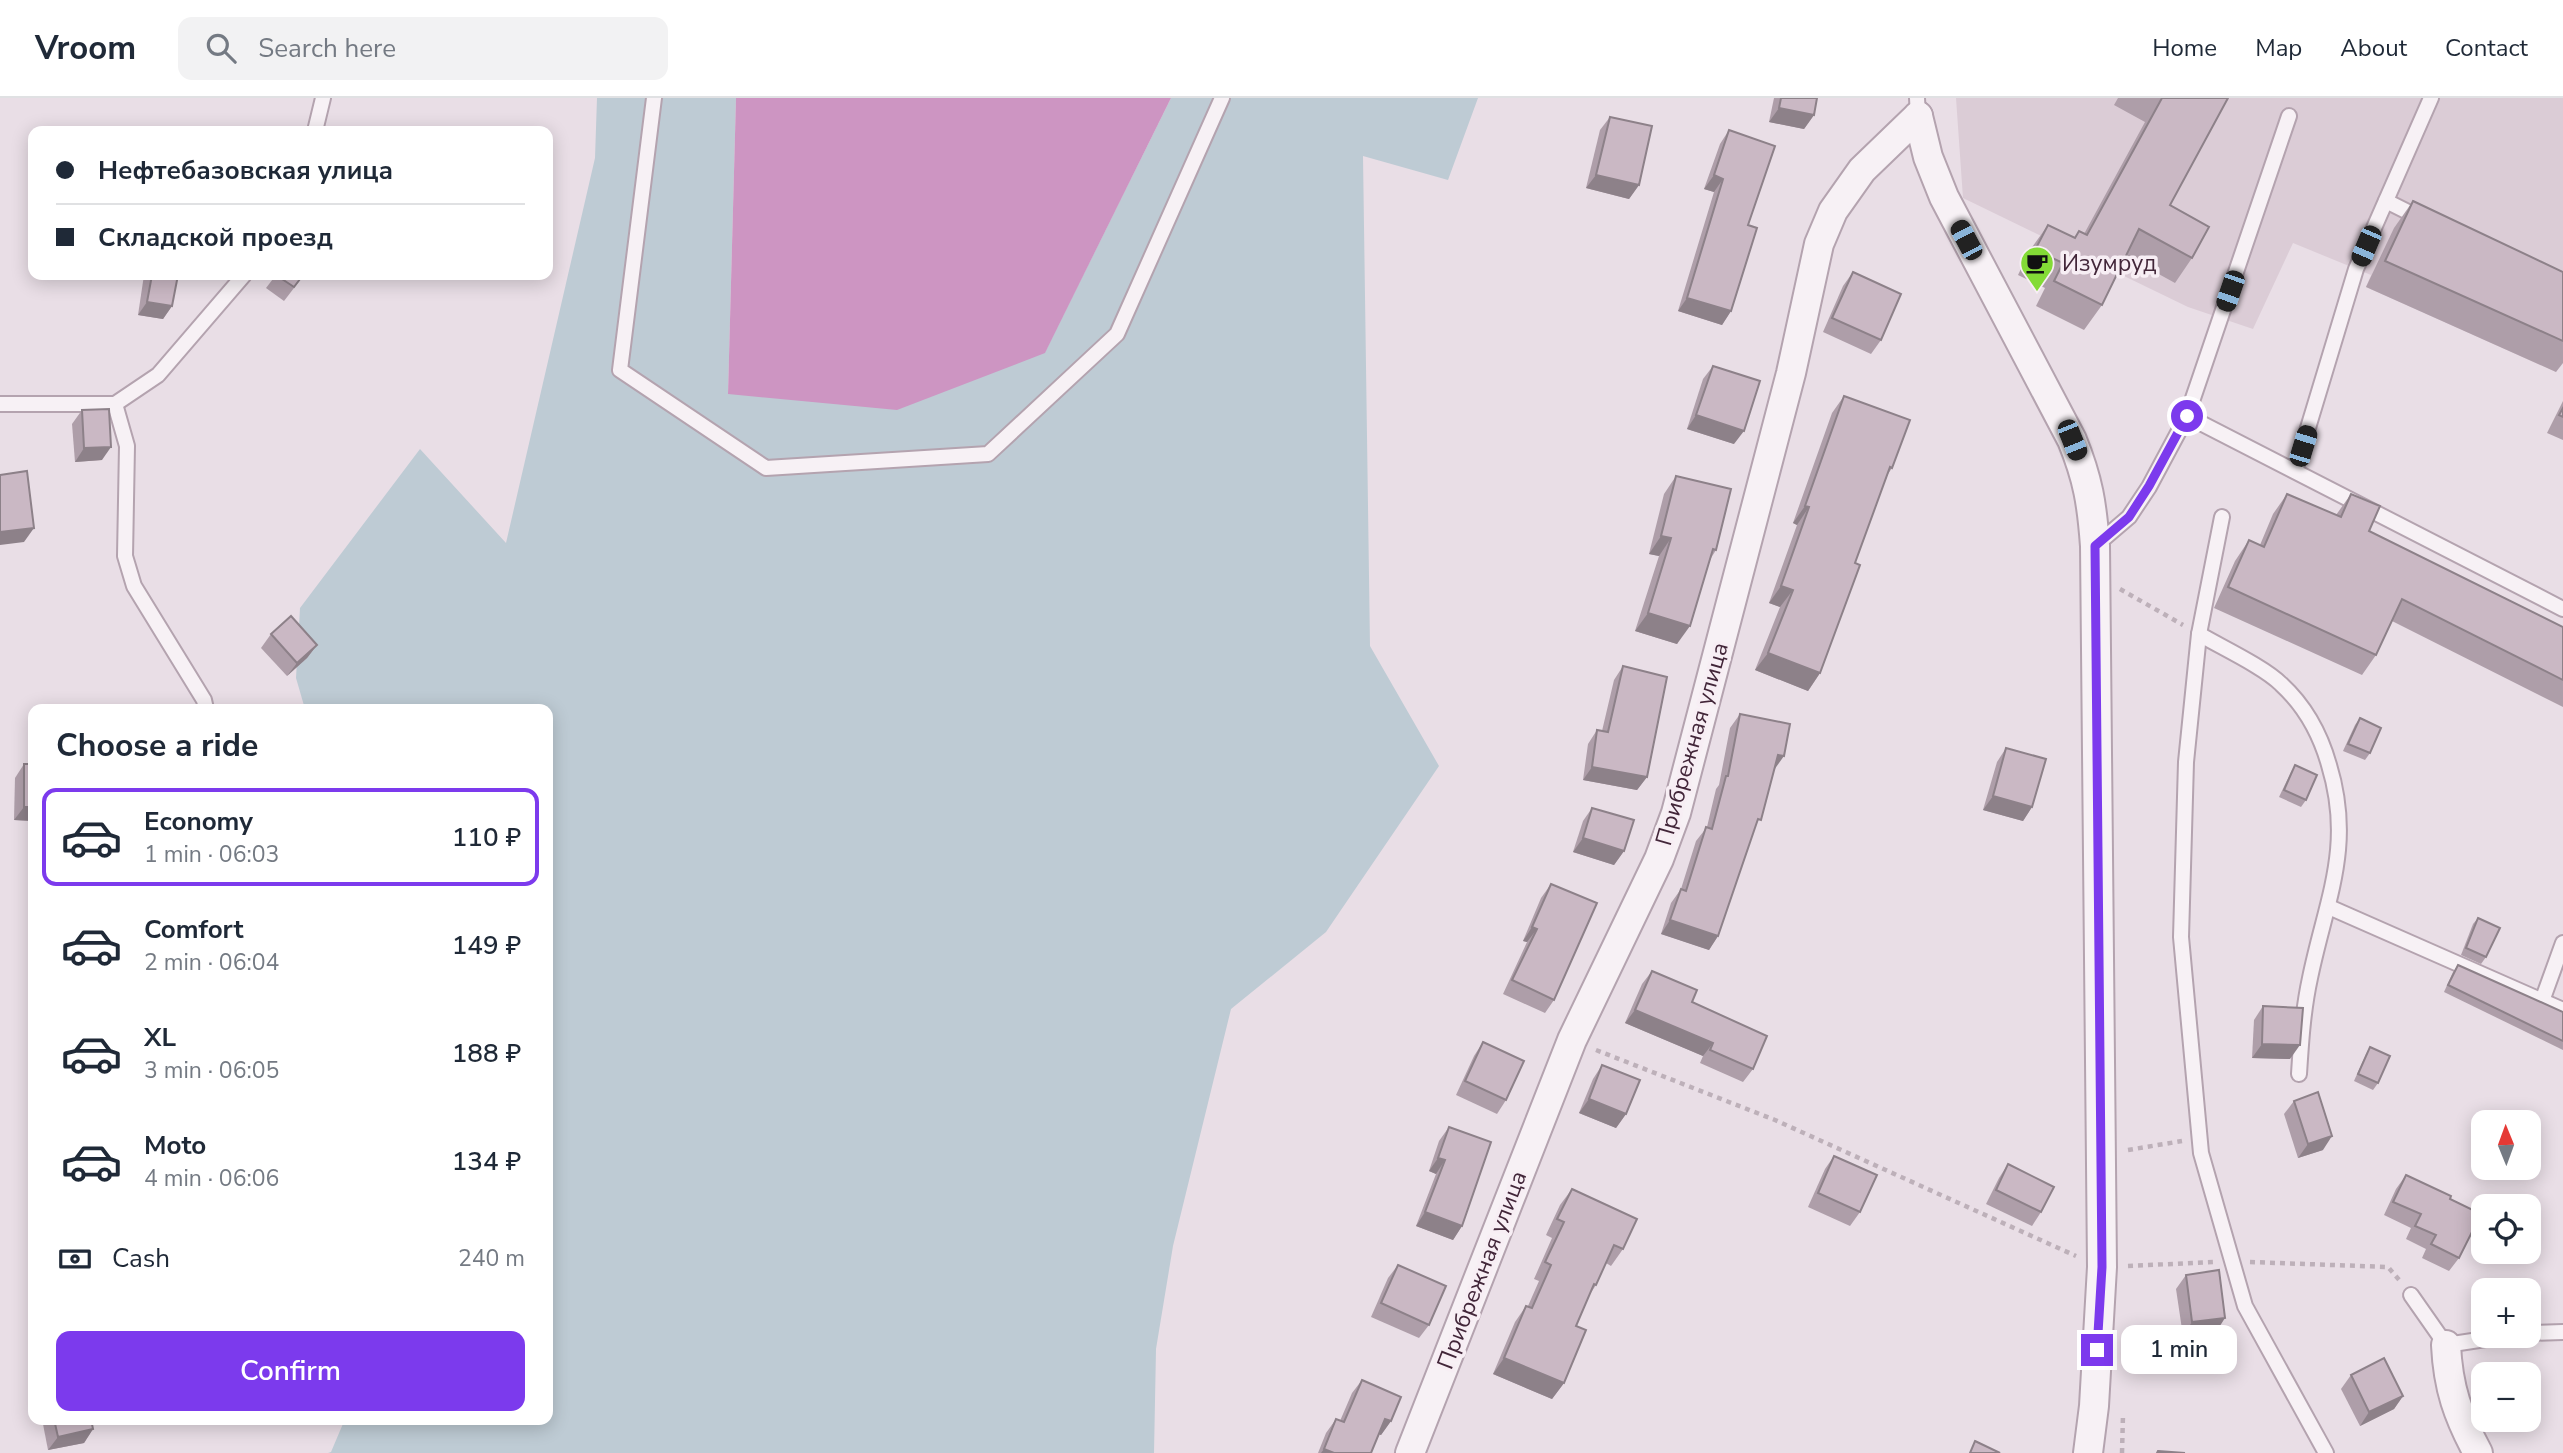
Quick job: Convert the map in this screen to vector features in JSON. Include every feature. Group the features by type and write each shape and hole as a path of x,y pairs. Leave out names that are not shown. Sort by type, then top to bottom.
{"street":[{"path":"1917,107 1928,157 1944,197 2072,440 2086,475 2092,506 2095,546 2102,1267 2094,1406 2088,1453"},
{"name":"Прибрежная улица","path":"1410,1453 1572,1040 1659,859 1676,813 1791,373 1819,244 1833,211 1862,170 1917,107"},
{"path":"2446,1345 2447,1376 2462,1423 2478,1453"}],"lane":[{"path":"316,126 323,98"},
{"path":"654,98 620,370 766,468 988,454 1117,334 1222,98"},
{"path":"2295,471 2356,269 2431,98"},
{"path":"2095,546 2129,517 2187,416 2289,116"},
{"path":"2386,201 2433,224"},
{"path":"0,404 115,404 158,375 240,280"},
{"path":"115,404 127,446 125,556 134,586 205,704"},
{"path":"2187,416 2563,609"},
{"path":"2222,517 2199,634 2186,762 2181,937 2201,1153 2245,1306 2326,1453"},
{"path":"2199,634 2279,681 2304,707 2324,746 2336,785 2341,817 2339,855 2329,907 2310,978 2302,1026 2299,1074"},
{"path":"2329,907 2563,1010"},
{"path":"2542,1000 2563,943"},
{"path":"2411,1294 2446,1345 2471,1341"},
{"path":"2541,1333 2563,1332"}],"path":[{"path":"2095,575 2199,634"},
{"path":"1572,1040 1775,1120 2102,1267 2202,1263"},
{"path":"2125,1150 2200,1139"},
{"path":"2232,1261 2388,1267 2411,1294"}],"shaded area":[{"path":"597,98 736,98 728,394 1045,352 1171,98 1478,98 1448,180 1363,156 1370,646 1439,766 1326,932 1231,1009 1173,1246 1156,1349 1154,1453 328,1453 331,1452 342,1425 553,1425 553,704 304,704 296,678 300,608 420,449 506,543 595,158"},
{"path":"736,98 1171,98 1045,353 897,410 728,394"},
{"path":"1956,98 2563,98 2563,357 2556,372 2366,287 2371,275 2293,243 2253,329 2188,307 1963,198"}],"building":[{"path":"1781,98 1817,98 1814,115 1779,108"},
{"path":"2162,98 2228,98 2170,205 2209,227 2192,258 2139,229 2102,305 2054,281 2063,263 2035,250 2048,225 2075,238 2079,231 2087,235"},
{"path":"1610,117 1652,126 1639,185 1596,175"},
{"path":"1729,130 1775,146 1748,225 1757,228 1731,311 1687,298 1723,179 1714,175"},
{"path":"2413,201 2563,272 2563,341 2385,261"},
{"path":"1853,272 1901,294 1881,340 1832,318"},
{"path":"151,280 177,280 172,306 147,302"},
{"path":"284,280 299,280 294,287"},
{"path":"1713,366 1760,381 1744,431 1696,415"},
{"path":"1844,396 1910,420 1855,563 1860,565 1820,673 1768,653 1793,590 1781,586 1809,507 1805,506"},
{"path":"109,409 111,447 84,448 82,410"},
{"path":"27,471 34,528 0,532 0,475"},
{"path":"1676,476 1731,489 1716,550 1713,549 1690,626 1648,613 1671,538 1661,536"},
{"path":"2287,494 2341,517 2351,494 2380,506 2369,531 2563,627 2563,680 2402,599 2376,655 2228,587 2249,540 2264,547"},
{"path":"291,616 317,645 297,663 271,634"},
{"path":"1623,666 1667,677 1647,777 1592,767 1597,730 1608,732"},
{"path":"1740,714 1790,724 1784,756 1778,755 1761,820 1758,819 1718,936 1670,920 1681,889 1686,891 1706,827 1712,829 1728,776"},
{"path":"2360,718 2381,728 2370,753 2348,744"},
{"path":"2006,748 2046,759 2032,807 1993,796"},
{"path":"24,764 28,764 28,807 24,807"},
{"path":"2295,765 2317,775 2306,800 2284,790"},
{"path":"1592,808 1634,820 1624,851 1583,838"},
{"path":"1551,884 1597,903 1554,1000 1512,980 1537,929 1532,927"},
{"path":"2478,918 2500,928 2486,957 2466,948"},
{"path":"2458,965 2563,1012 2563,1041 2448,985"},
{"path":"1652,971 1697,990 1692,1002 1767,1036 1753,1069 1710,1050 1713,1043 1635,1010"},
{"path":"2263,1006 2303,1008 2300,1045 2262,1044"},
{"path":"1483,1042 1524,1061 1506,1100 1465,1081"},
{"path":"2370,1047 2390,1056 2378,1083 2358,1074"},
{"path":"1602,1065 1640,1080 1626,1114 1589,1099"},
{"path":"2318,1092 2332,1136 2308,1144 2294,1101"},
{"path":"1449,1127 1491,1142 1462,1226 1425,1212 1445,1160 1438,1158"},
{"path":"1834,1156 1877,1175 1860,1212 1818,1193"},
{"path":"2008,1164 2054,1187 2041,1212 1996,1190"},
{"path":"2406,1175 2451,1196 2450,1199 2471,1209 2471,1234 2459,1258 2431,1244 2436,1235 2415,1226 2421,1214 2393,1202"},
{"path":"1572,1189 1637,1219 1623,1249 1614,1245 1596,1285 1594,1284 1576,1326 1586,1330 1564,1383 1504,1358 1526,1306 1532,1308 1551,1265 1545,1262 1564,1222 1557,1219"},
{"path":"1398,1265 1446,1286 1429,1325 1381,1303"},
{"path":"2219,1270 2225,1318 2192,1322 2186,1275"},
{"path":"2384,1358 2403,1396 2369,1412 2351,1375"},
{"path":"1362,1380 1401,1397 1391,1421 1385,1419 1371,1453 1334,1453 1324,1449 1336,1419 1344,1422"},
{"path":"55,1425 92,1425 93,1429 58,1437"},
{"path":"1975,1441 2000,1453 1970,1453"}],"place":[{"name":"Изумруд","path":"2037,293"}],"route":[{"path":"2097,1350 2102,1267 2095,546 2129,517 2187,416"}]}
